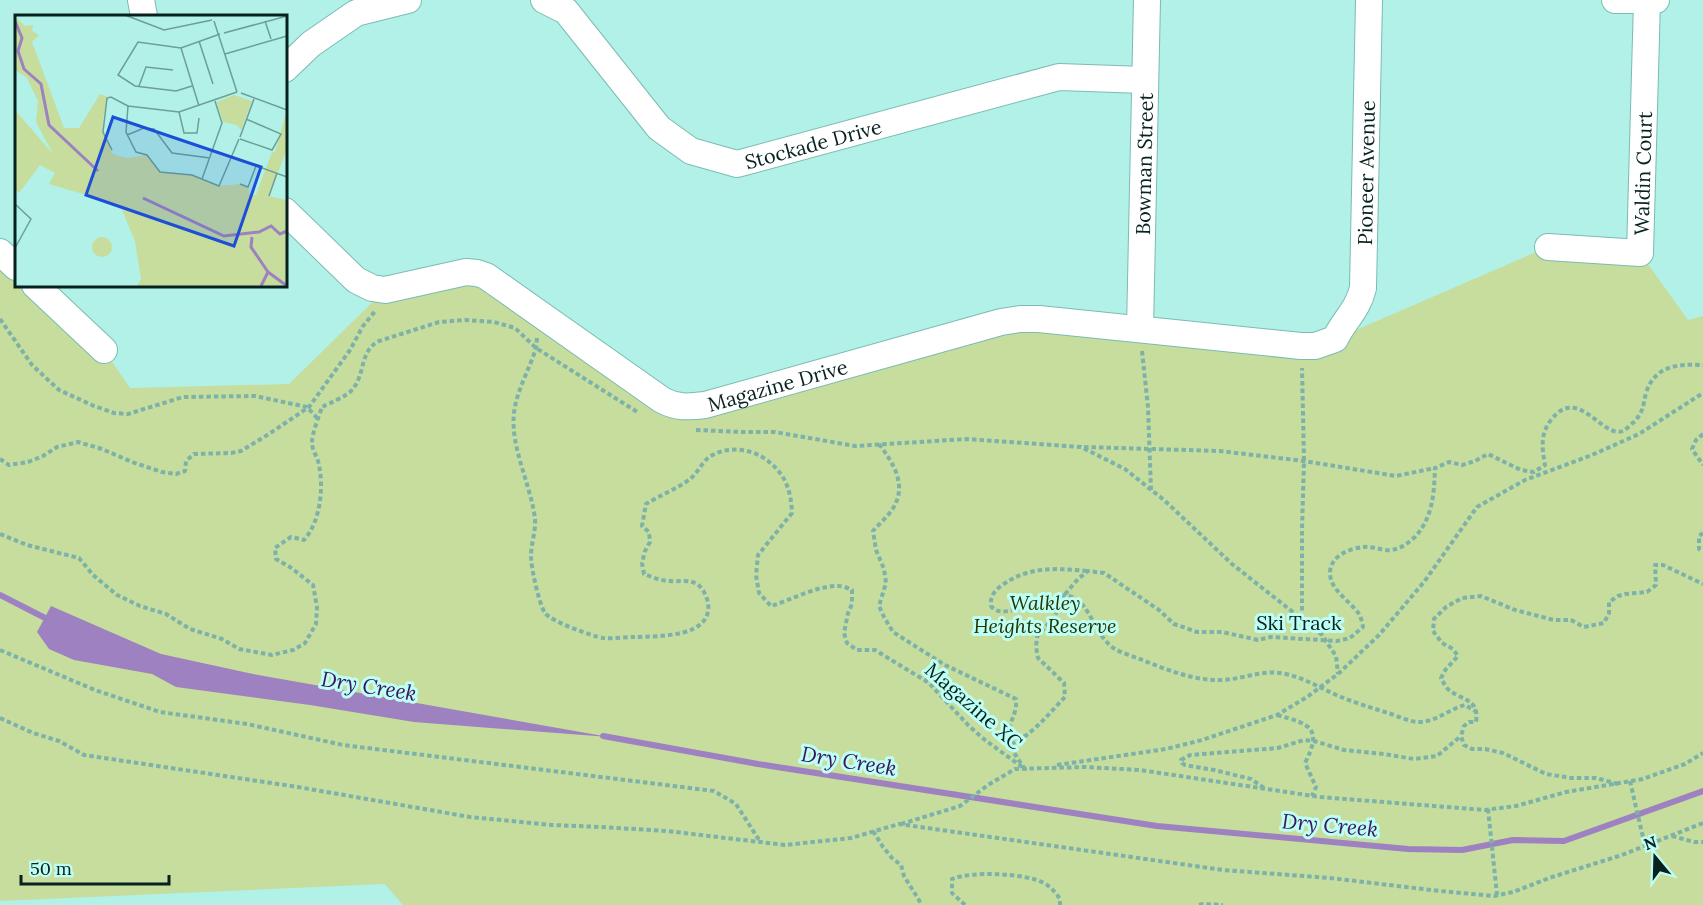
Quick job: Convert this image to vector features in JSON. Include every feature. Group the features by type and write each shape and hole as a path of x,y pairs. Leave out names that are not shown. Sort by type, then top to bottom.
{"street":[{"path":"141,0 144,15"},
{"path":"286,68 311,44 356,13 408,0"},
{"name":"Stockade Drive","path":"544,0 566,11 659,128 691,151 737,164 1059,77 1144,80"},
{"name":"Bowman Street","path":"1140,329 1144,80 1148,0"},
{"name":"Pioneer Avenue","path":"1335,339 1357,306 1363,288 1369,0"},
{"path":"1615,0 1656,0"},
{"name":"Waldin Court","path":"1548,247 1640,253 1647,1"},
{"name":"Magazine Drive","path":"286,212 349,274 364,285 385,290 466,272 486,276 662,400 685,408 705,405 1001,322 1020,319 1039,319 1301,346 1315,346 1335,339"},
{"path":"0,252 15,266"},
{"path":"36,286 104,350"}],"path":[{"path":"0,459 9,465 28,462 57,447 78,442 162,472 176,474 185,471 186,461 194,454 241,451 309,406 350,350 363,326 375,310 383,307"},
{"path":"0,319 32,365 59,390 114,413 128,414 183,397 255,396 307,407 318,419"},
{"path":"0,534 27,545 79,558 93,575 117,595 140,606 166,614 190,629 222,639 239,649 273,655 293,650 305,643 316,624 317,607 313,585 290,567 276,560 275,548 291,537 304,540 310,534 317,518 320,500 320,466 312,443 322,407 351,392 363,370 367,351 371,345 439,322 465,320"},
{"path":"1140,329 1151,490"},
{"name":"Magazine XC","path":"536,334 537,348 514,412 514,435 531,496 535,522 531,556 537,590 546,614 564,625 603,638 678,634 690,631 702,623 708,612 708,601 697,584 683,580 669,581 644,574 642,563 650,542 649,532 642,526 643,515 646,504 691,479 709,458 726,451 745,449 764,458 778,469 787,483 791,502 792,513 758,555 756,575 759,593 771,606 808,591 840,585 852,590 852,604 844,633 847,643 857,650 875,650 929,683 984,740 1024,769"},
{"path":"1301,346 1304,461 1302,619"},
{"path":"1088,571 1065,595 1054,617 1037,637 1038,658 1064,683 1065,697 1044,721 1011,744 1009,733 1017,711 1016,699 973,679 893,632 879,606 886,583 873,531 891,511 898,498 899,481 893,464 879,444 967,439 1081,447 1220,451 1304,461 1396,476 1434,468 1449,462 1462,465 1488,454 1521,470 1534,472 1545,465 1542,447 1545,429 1558,411 1568,408 1576,409 1615,431 1624,431 1643,410 1646,393 1652,379 1664,369 1688,364 1703,365"},
{"path":"1042,768 1166,749 1202,740 1277,715 1307,698 1338,674 1379,635 1424,582 1477,507 1525,480 1592,455 1639,434 1703,393"},
{"path":"1703,434 1695,440 1692,449 1703,465"},
{"path":"1081,447 1125,469 1164,500 1232,564 1322,635 1336,656 1338,674"},
{"name":"Ski Track","path":"1065,595 1052,596 1009,611 993,610 990,602 997,589 1008,581 1033,570 1088,571 1104,573 1159,610 1174,624 1197,632 1222,632 1258,640 1271,637 1337,641 1350,638 1363,627 1360,615 1338,592 1332,579 1330,571 1335,560 1344,552 1364,547 1390,550 1407,544 1423,528 1431,510 1434,468"},
{"path":"1703,533 1699,536 1699,549 1703,551"},
{"path":"1266,789 1251,779 1185,765 1181,760 1190,755 1278,748 1304,740 1344,750 1414,759 1437,756 1461,736 1464,726 1469,722 1476,722 1477,713 1472,703 1447,688 1441,678 1458,656 1453,649 1442,643 1433,631 1434,619 1446,606 1462,598 1481,596 1515,610 1554,620 1571,620 1584,627 1605,623 1609,613 1609,602 1617,596 1647,592 1656,585 1655,566 1663,565 1703,584"},
{"path":"1065,595 1074,597 1082,604 1103,639 1114,649 1186,676 1221,680 1273,671 1292,676 1344,699 1417,722 1431,721 1465,705 1477,713"},
{"path":"0,650 95,690 160,712 247,724 343,745 714,791 736,804 761,843"},
{"path":"1277,715 1304,722 1311,730 1314,741 1305,763 1316,788 1312,796"},
{"path":"0,718 33,733 59,741 84,755 150,766 298,787 470,817 552,825 667,831 785,845 851,838 960,806 1015,769 1085,767 1140,770 1312,796 1488,809 1516,806 1566,792 1644,778 1685,764 1703,753"},
{"path":"1461,736 1464,745 1472,749 1503,753 1546,774 1570,778 1596,778 1619,784"},
{"name":"Magazine XC","path":"1011,744 1024,769"},
{"path":"1630,781 1645,846"},
{"path":"1488,809 1497,895"},
{"path":"899,824 1223,870 1497,895 1513,892 1622,855 1703,823"},
{"path":"873,831 883,848 901,866 904,876 922,905"},
{"path":"1672,836 1703,842"},
{"path":"965,905 952,893 952,879 961,875 975,874 1013,876 1043,882 1054,890 1060,899 1060,905"},
{"path":"1199,905 1223,905"}],"green space":[{"name":"Walkley Heights Reserve","path":"1548,247 1640,253 1688,320 1703,316 1703,905 403,905 385,884 0,901 0,252 15,266 15,286 36,286 104,350 130,388 289,384 385,290 477,273 676,406 1020,319 1326,343"}],"shaded area":[{"path":"51,606 161,654 253,674 609,737 414,722 176,687 152,674 74,660 49,649 37,632"}],"waterway":[{"name":"Dry Creek","path":"0,595 51,621"},
{"name":"Dry Creek","path":"603,736 758,764 1157,826 1408,849 1462,850 1513,840 1564,841 1703,791"}]}
